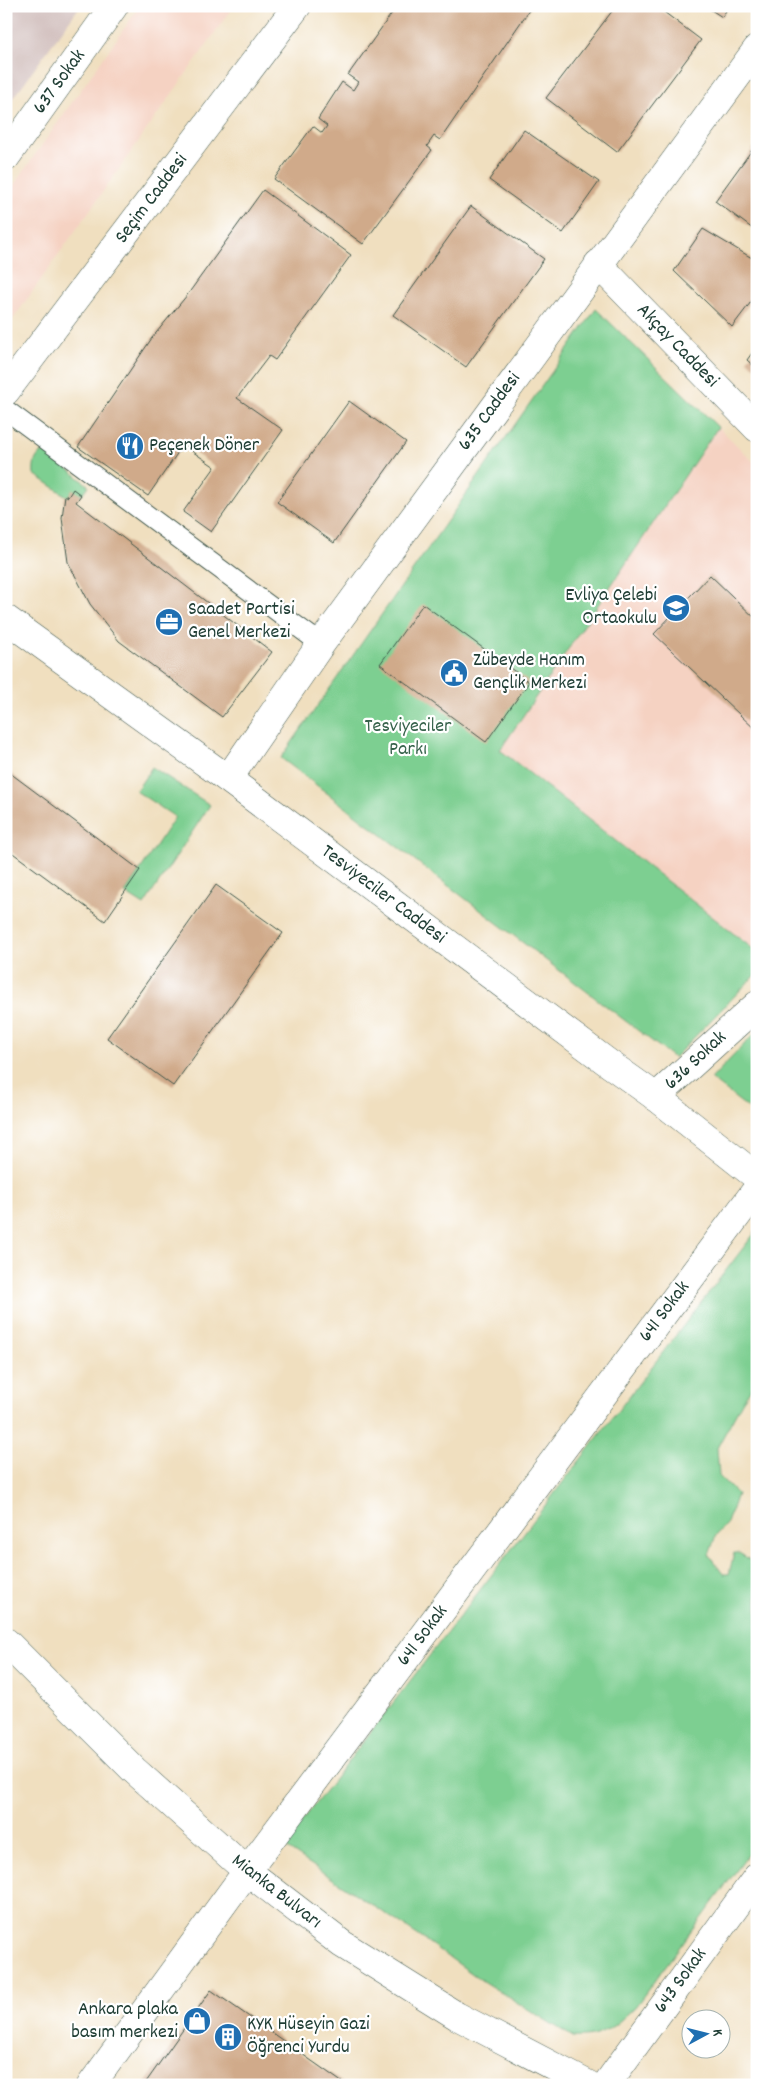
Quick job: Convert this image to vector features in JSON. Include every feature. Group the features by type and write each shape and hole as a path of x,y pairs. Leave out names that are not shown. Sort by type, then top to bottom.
{"street":[{"name":"637 Sokak","path":"6,157 114,6"},
{"name":"Seçim Caddesi","path":"6,392 297,6"},
{"name":"635 Caddesi","path":"228,779 321,644 757,49"},
{"name":"Akçay Caddesi","path":"598,264 757,428"},
{"name":"Tesviyeciler Caddesi","path":"6,619 228,779 656,1097 757,1177"},
{"name":"636 Sokak","path":"656,1097 757,1005"},
{"name":"641 Sokak","path":"90,2085 757,1189"},
{"name":"Mianka Bulvarı","path":"6,1642 134,1770 247,1872 342,1944 457,2016 589,2085"},
{"name":"643 Sokak","path":"606,2085 757,1877"}],"lane":[{"path":"6,410 321,644"}],"shaded area":[{"path":"6,6 80,6 6,108"},
{"path":"140,6 234,6 6,329 6,196"},
{"name":"Evliya Çelebi Ortaokulu","path":"718,427 757,465 757,952 500,750"}],"green space":[{"name":"Tesviyeciler Parkı","path":"596,309 718,427 500,750 757,952 757,973 674,1058 281,758"},
{"path":"46,451 89,486 81,495 73,490 68,497 34,474 37,457"},
{"path":"152,767 210,805 144,905 125,893 175,817 136,791"},
{"path":"757,1031 757,1115 711,1079"},
{"path":"757,1230 757,1380 742,1402 717,1448 719,1476 737,1494 727,1523 716,1535 709,1555 723,1574 729,1574 734,1553 739,1553 755,1563 757,1562 757,1843 635,2007 607,2030 592,2036 573,2037 484,1982 419,1936 283,1846"}],"building":[{"path":"397,6 532,6 440,140 434,136 427,146 432,150 363,244 274,179 313,126 322,133 327,126 318,119 342,82 353,90 358,82 348,75"},
{"path":"616,6 656,6 701,40 617,152 546,98"},
{"path":"705,6 729,6 722,17"},
{"path":"524,130 599,182 563,233 489,180"},
{"path":"757,143 757,232 715,201"},
{"path":"263,190 351,255 275,360 269,356 237,398 283,430 211,532 183,512 215,467 183,445 148,496 78,447 152,338 188,294"},
{"path":"471,206 544,259 466,367 393,315"},
{"path":"703,229 757,261 757,294 732,327 674,271"},
{"path":"757,346 757,369 747,360"},
{"path":"349,401 406,442 334,543 277,502"},
{"name":"Saadet Partisi Genel Merkezi","path":"73,489 81,495 76,502 272,652 222,717 119,641 90,604 68,562 62,518 65,495 68,497"},
{"path":"710,575 757,620 757,731 654,634"},
{"name":"Zübeyde Hanım Gençlik Merkezi","path":"423,604 529,682 486,742 380,664"},
{"path":"6,770 140,870 105,921 6,848"},
{"path":"216,885 283,933 173,1086 107,1038"},
{"name":"KYK Hüseyin Gazi Öğrenci Yurdu","path":"211,1990 346,2085 144,2085"}],"place":[{"name":"Peçenek Döner","path":"130,446"},
{"name":"Evliya Çelebi Ortaokulu","path":"676,608"},
{"name":"Saadet Partisi Genel Merkezi","path":"169,622"},
{"name":"Zübeyde Hanım Gençlik Merkezi","path":"454,673"},
{"name":"Ankara plaka basım merkezi","path":"197,2021"},
{"name":"KYK Hüseyin Gazi Öğrenci Yurdu","path":"228,2037"}]}
